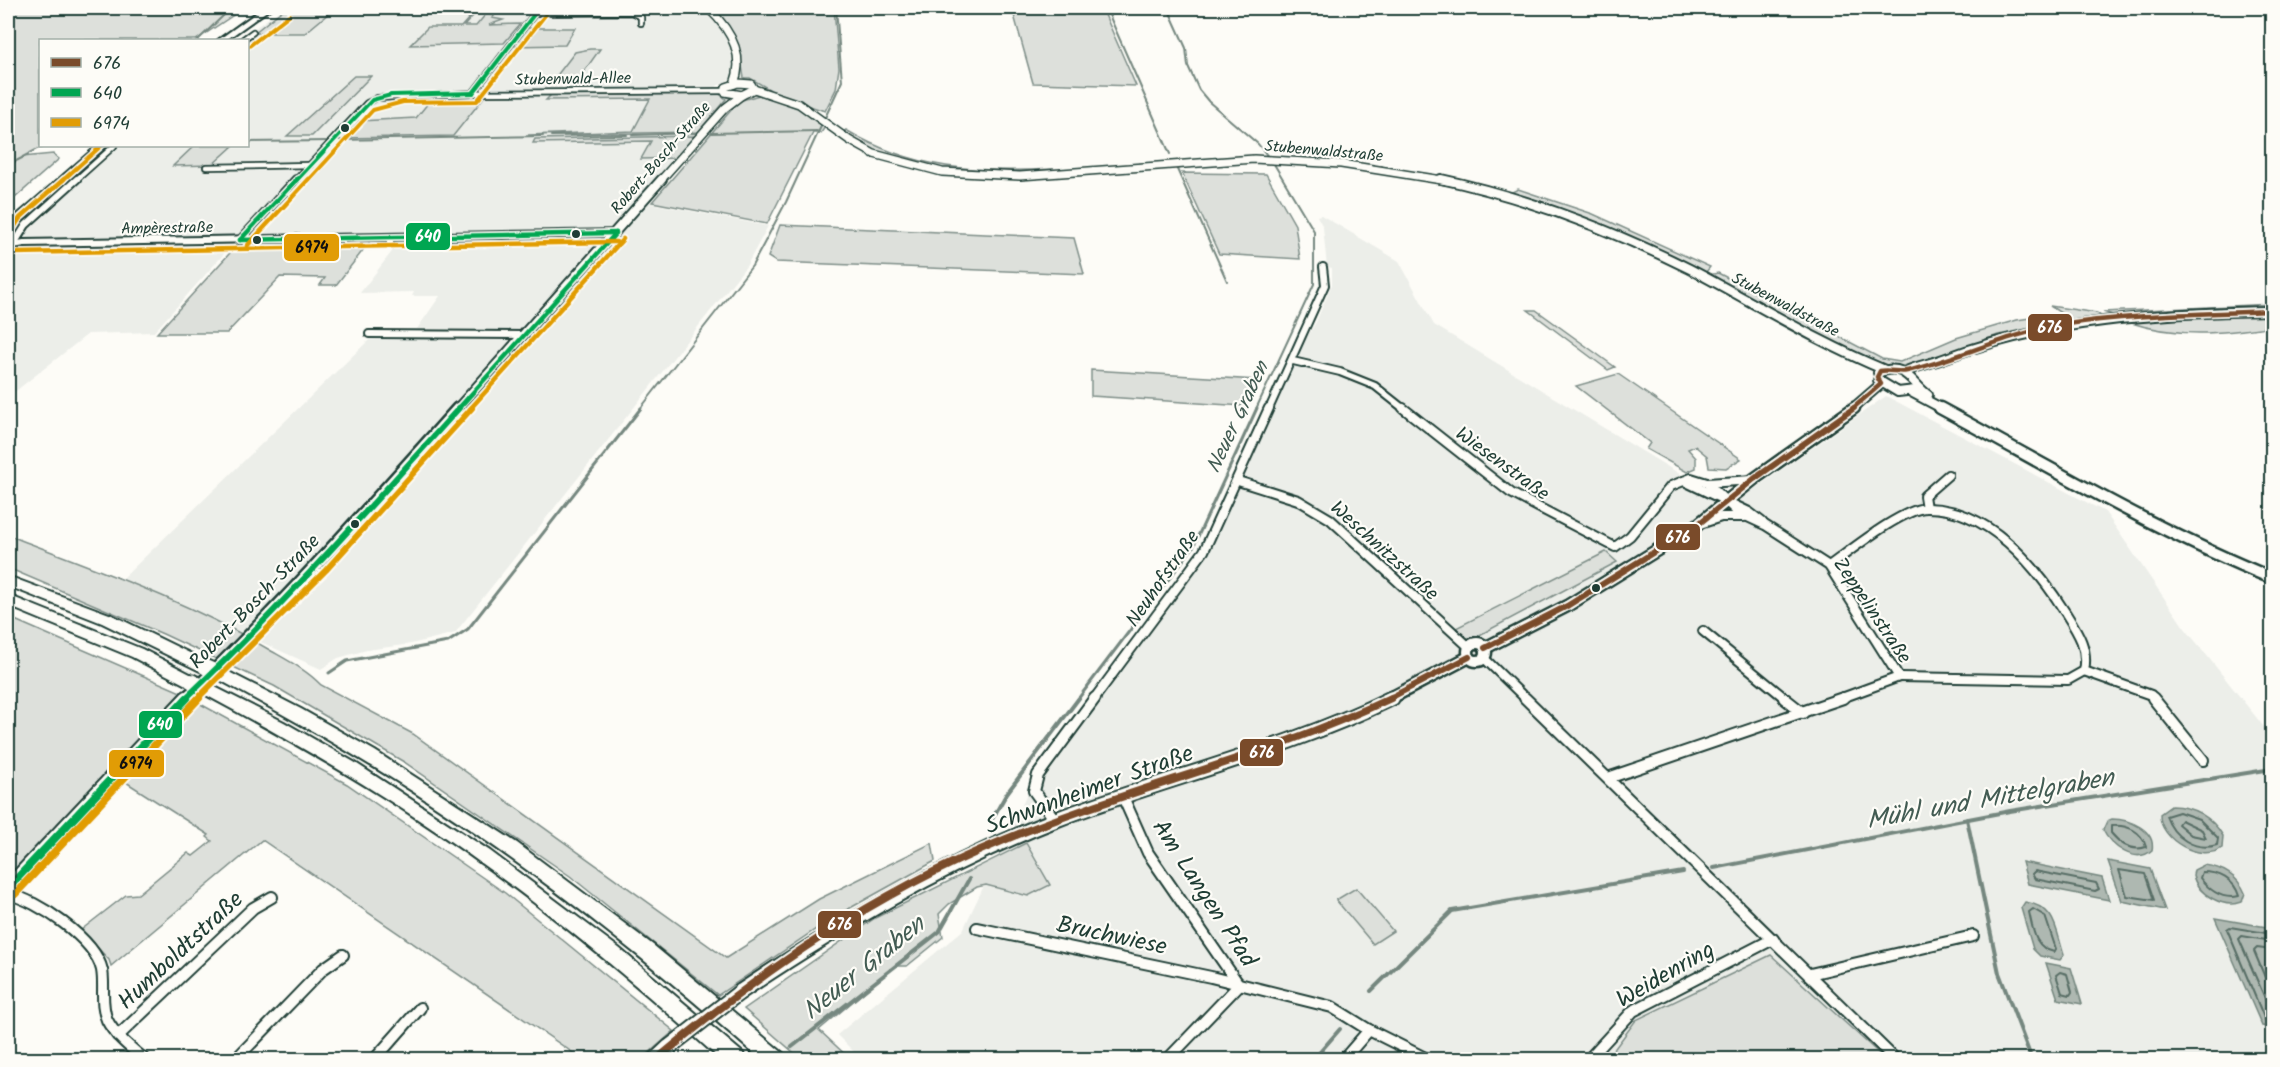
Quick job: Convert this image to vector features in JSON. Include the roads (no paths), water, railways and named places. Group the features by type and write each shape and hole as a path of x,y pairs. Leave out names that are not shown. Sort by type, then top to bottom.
{"highway":[{"path":"223,39 267,8"},
{"path":"232,39 274,8"},
{"path":"8,218 91,147"},
{"path":"8,228 101,147"},
{"path":"8,581 106,619 213,670 328,731 514,851 671,970 776,1059"},
{"path":"8,600 137,653 268,719 373,782 488,859 562,914 736,1059"}],"street":[{"name":"Stubenwald-Allee","path":"473,93 539,8"},
{"path":"708,8 731,35 735,44 738,72 734,84"},
{"path":"535,13 630,12 641,17 641,23"},
{"path":"243,39 252,32"},
{"path":"738,72 746,83 752,84 748,92"},
{"name":"Robert-Bosch-Straße","path":"725,108 727,91 734,84 746,83"},
{"name":"Stubenwald-Allee","path":"473,93 727,91"},
{"name":"Robert-Bosch-Straße","path":"727,91 748,92"},
{"name":"Robert-Bosch-Straße","path":"8,888 174,710 249,638 318,564 616,233 725,108 748,92"},
{"name":"Stubenwaldstraße","path":"748,92 780,97 801,104 850,142 879,156 917,167 968,174 1031,176 1171,161 1255,159 1361,166 1438,179 1559,213 1642,246 1881,372"},
{"path":"240,240 367,103 377,98 473,93"},
{"path":"11,245 26,225 113,147"},
{"path":"206,166 310,165"},
{"name":"Ampèrestraße","path":"11,245 616,233"},
{"name":"Neuhofstraße","path":"1055,820 1034,790 1038,776 1204,551 1293,361 1325,285 1323,267"},
{"path":"1469,651 1478,660 1485,653 1567,606 1696,526 1754,480 1863,402 1881,384 1881,372 1904,372 2017,334 2069,323 2131,316 2272,311"},
{"path":"369,334 523,335"},
{"name":"Wiesenstraße","path":"1293,361 1340,372 1375,386 1511,493 1545,513 1615,547 1630,536 1671,486 1679,480"},
{"path":"1914,390 1914,378 1930,364"},
{"path":"1904,372 1914,378"},
{"path":"1881,384 1892,390"},
{"path":"1863,402 1892,390 1914,390 2147,522 2216,555 2272,578"},
{"path":"1926,508 1924,496 1948,475"},
{"path":"1679,480 1691,477 1707,483 1754,480"},
{"path":"1679,480 1689,481 1708,495 1727,501"},
{"name":"Weschnitzstraße","path":"1238,481 1298,500 1330,519 1469,651"},
{"path":"1707,483 1727,501"},
{"name":"Zeppelinstraße","path":"1727,501 1747,518 1765,525"},
{"name":"Zeppelinstraße","path":"1608,778 1803,713 1899,677 1829,566 1765,525 1745,508 1727,501"},
{"path":"1829,566 1908,512 1926,508 1947,512 1979,525 2019,554 2039,572 2086,649 2088,659 2085,671"},
{"name":"Zeppelinstraße","path":"1696,526 1721,518 1747,518"},
{"path":"1703,631 1803,713"},
{"name":"Schwanheimer Straße","path":"655,1059 740,992 827,933 900,890 962,859 1055,820 1234,762 1313,733 1382,703 1469,651"},
{"path":"1485,653 1608,778 1896,1059"},
{"path":"1899,677 2068,680 2085,671 2151,695 2203,760"},
{"name":"Am Langen Pfad","path":"1123,797 1148,853 1239,985 1332,1007 1369,1030"},
{"path":"8,894 17,896 70,929 90,947 102,968 102,1004 107,1021 118,1035 145,1059"},
{"name":"Humboldtstraße","path":"118,1035 253,908 272,897"},
{"name":"Bruchwiese","path":"977,927 1239,985"},
{"path":"1810,974 1973,936"},
{"name":"Weidenring","path":"1588,1059 1633,1011 1773,939"},
{"path":"234,1059 323,969 342,955"},
{"path":"1167,1059 1239,985"},
{"path":"374,1059 420,1008"},
{"path":"1343,1059 1369,1030 1430,1059"}],"water":[{"path":"2171,806 2194,810 2208,818 2223,836 2222,848 2203,853 2193,851 2174,840 2166,832 2160,814"},
{"path":"2112,819 2126,821 2146,831 2152,843 2152,850 2139,855 2124,852 2117,847 2103,830 2107,821"},
{"path":"2108,861 2150,869 2165,910 2122,901"},
{"path":"2022,862 2102,878 2109,900 2028,884"},
{"path":"2204,865 2223,870 2234,877 2245,893 2242,902 2235,904 2219,902 2205,894 2195,882 2193,875 2194,870"},
{"path":"2025,902 2043,908 2053,920 2064,955 2060,960 2040,956 2033,949 2021,908"},
{"path":"2215,918 2272,928 2272,1028 2262,1026"},
{"path":"2046,963 2071,968 2082,1004 2058,999"}],"waterway":[{"path":"199,39 224,15 236,8"},
{"path":"640,409 752,266 786,202 842,81 836,8"},
{"path":"1106,8 1170,154"},
{"name":"Neuer Graben","path":"1168,8 1186,48 1188,66 1199,90 1209,102 1258,144 1274,164 1314,231 1314,284 1256,409"},
{"path":"711,133 817,131"},
{"path":"632,135 697,133"},
{"path":"551,136 627,135"},
{"path":"339,140 543,136"},
{"path":"249,142 329,141"},
{"path":"8,165 28,155"},
{"path":"1176,167 1227,281"},
{"path":"329,673 347,661 448,642 468,629 641,408"},
{"name":"Neuer Graben","path":"1078,699 1193,547 1257,408"},
{"name":"Neuer Graben","path":"991,821 1007,793 1079,698"},
{"name":"Mühl und Mittelgraben","path":"1967,819 2272,769"},
{"name":"Mühl und Mittelgraben","path":"1714,868 1967,819"},
{"path":"1967,819 1999,973 2032,1060"},
{"name":"Mühl und Mittelgraben","path":"1371,991 1452,911 1683,872"},
{"name":"Neuer Graben","path":"792,1047 939,932 969,879"},
{"name":"Mühl und Mittelgraben","path":"1313,1060 1340,1029"}]}
